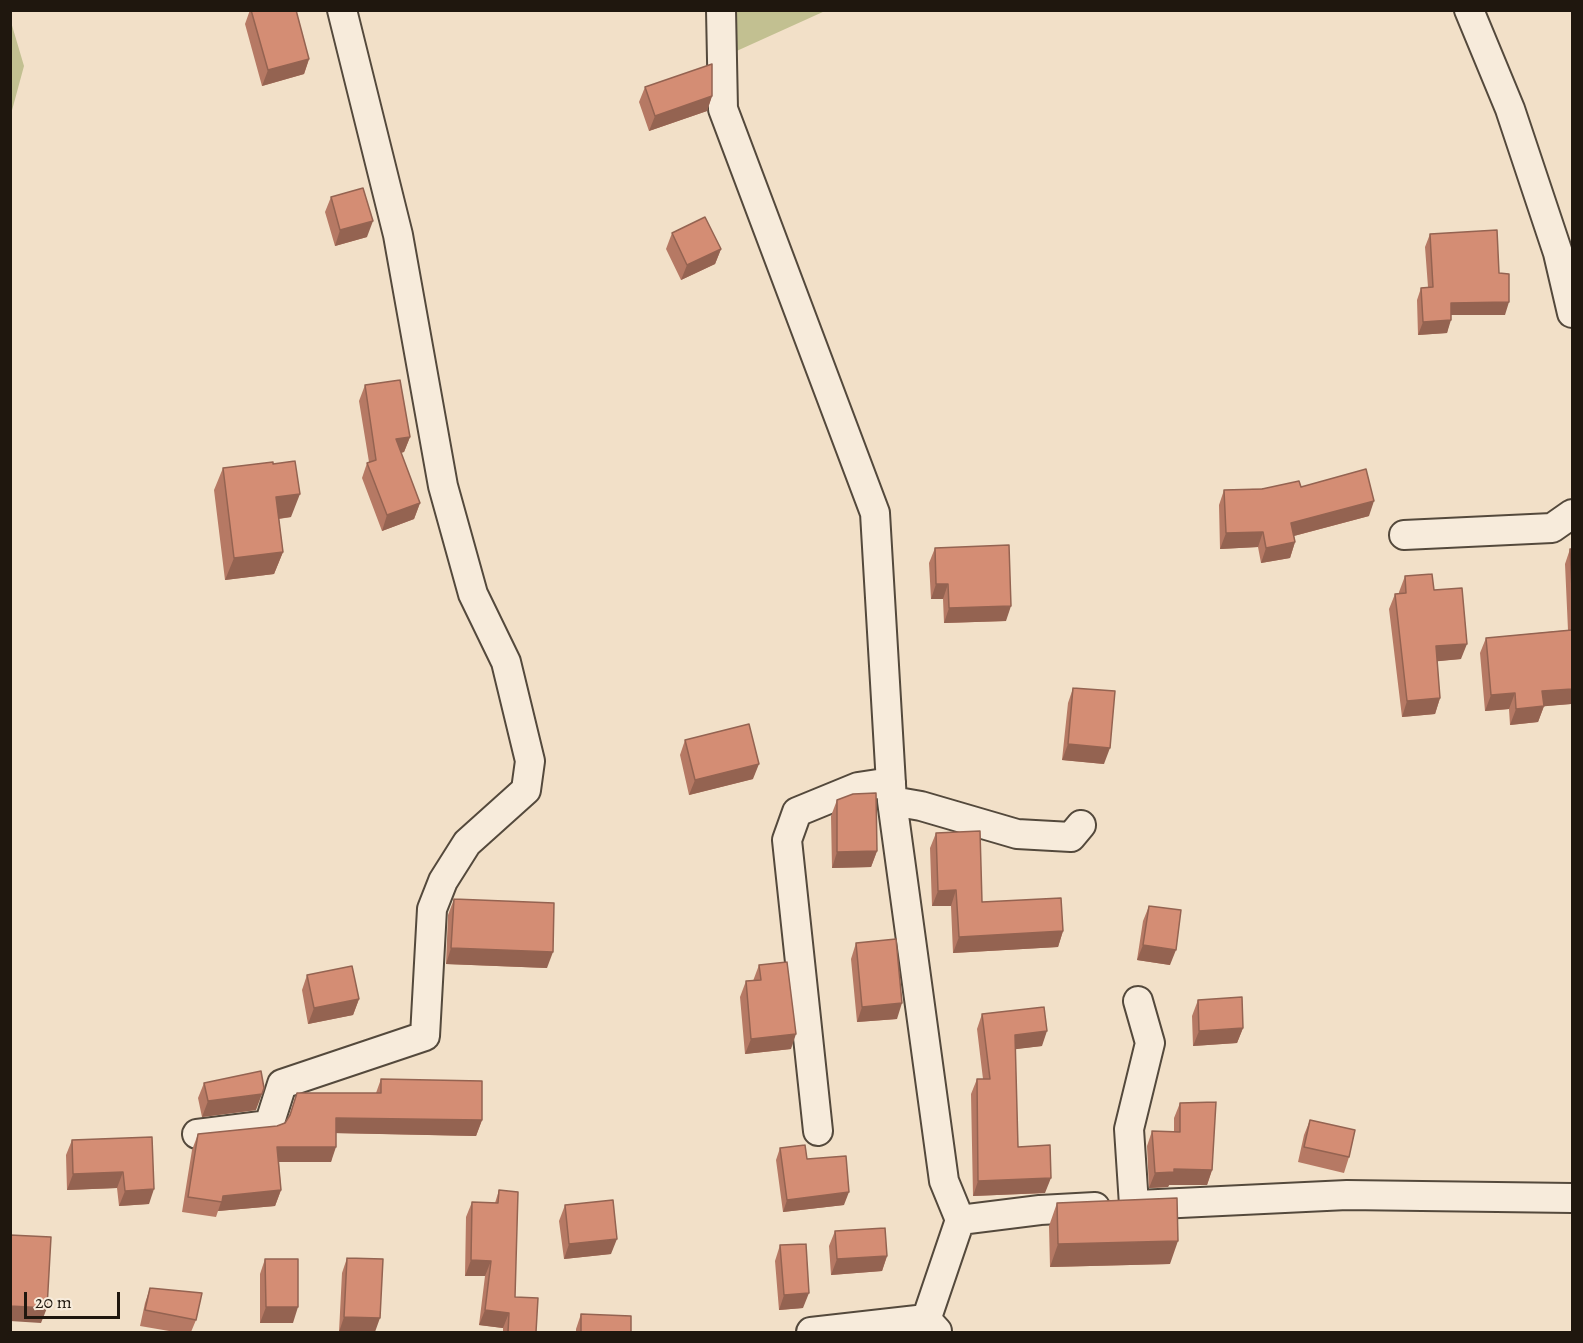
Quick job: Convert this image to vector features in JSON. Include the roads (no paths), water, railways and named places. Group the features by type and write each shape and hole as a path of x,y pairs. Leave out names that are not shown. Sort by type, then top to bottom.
{"street":[{"path":"197,1134 269,1125 282,1084 425,1036 432,909 443,881 467,843 526,790 530,761 506,662 473,594 443,486 398,235 342,10"},
{"path":"721,10 723,108 875,513 891,791 944,1181 960,1220 929,1328 811,1332"},
{"path":"1469,10 1510,109 1558,253 1572,313"},
{"path":"1404,535 1552,528 1572,514"},
{"path":"818,1131 787,840 797,812 858,787 891,791 921,806 1017,834 1071,837 1081,825"},
{"path":"1134,1205 1129,1129 1150,1044 1138,1001"},
{"path":"960,1220 1040,1210 1347,1195 1572,1198"}]}
